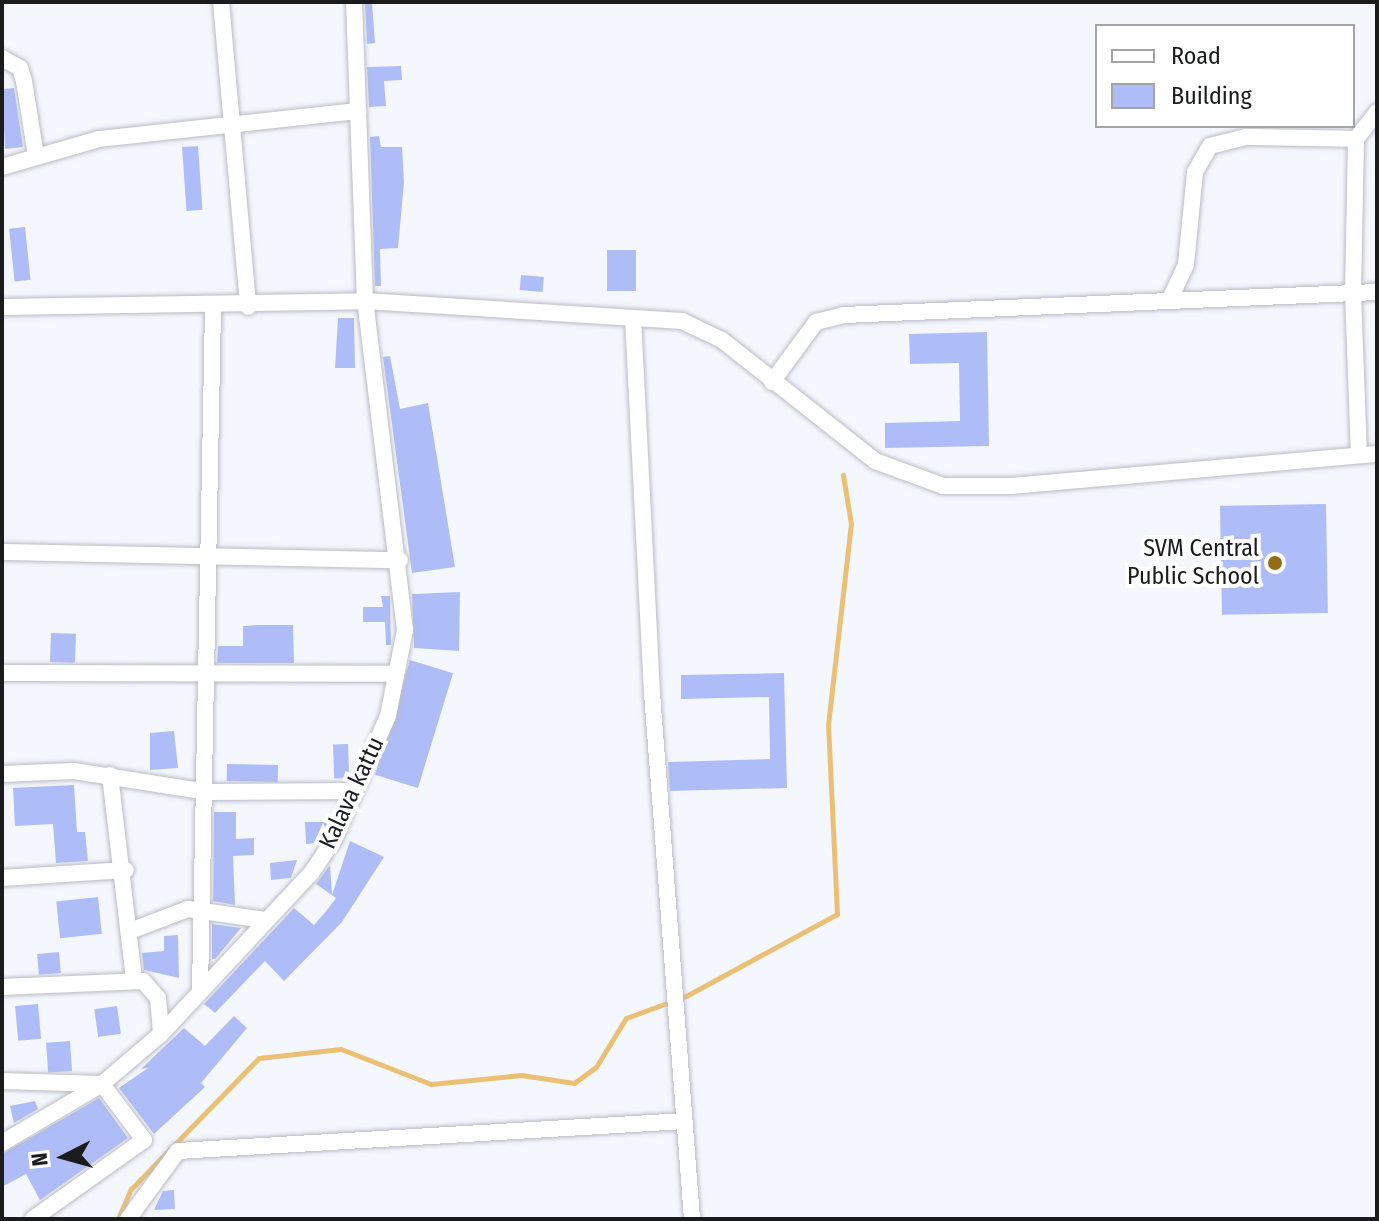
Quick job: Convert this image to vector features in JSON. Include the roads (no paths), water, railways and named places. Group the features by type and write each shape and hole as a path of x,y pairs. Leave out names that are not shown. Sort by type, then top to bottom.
{"street":[{"path":"221,2 248,307"},
{"name":"Kalava kattu","path":"2,1143 102,1084 161,1034 312,872 355,791 388,716 405,630 400,560 365,301 354,2"},
{"path":"2,58 20,68 36,156"},
{"path":"2,167 99,139 358,111"},
{"path":"1359,455 1353,293 1356,139 1377,112"},
{"path":"1170,299 1186,264 1195,172 1210,146 1246,137 1356,139"},
{"path":"772,382 804,334 825,318 1170,299 1377,292"},
{"path":"2,307 213,308 365,301 682,321 722,340 875,461 943,486 1011,486 1377,454"},
{"path":"200,991 208,792 213,308"},
{"path":"633,318 672,978 692,1219"},
{"path":"2,552 400,560"},
{"path":"2,673 210,677 396,674"},
{"path":"2,774 110,775 208,792 355,791"},
{"path":"110,775 126,870 134,978"},
{"path":"2,878 126,870"},
{"path":"130,931 176,911 205,908 265,920"},
{"path":"2,987 134,978 155,990 161,1034"},
{"path":"2,1081 102,1084 156,1153"},
{"path":"33,1219 156,1153 684,1121"},
{"path":"128,1219 156,1153"}],"waterway":[{"path":"118,1219 131,1189 259,1058 341,1049 431,1084 521,1075 574,1083 596,1067 626,1018 686,996 837,914 828,725 851,524 843,475"}],"place":[{"name":"SVM Central Public School","path":"1275,563"}]}
